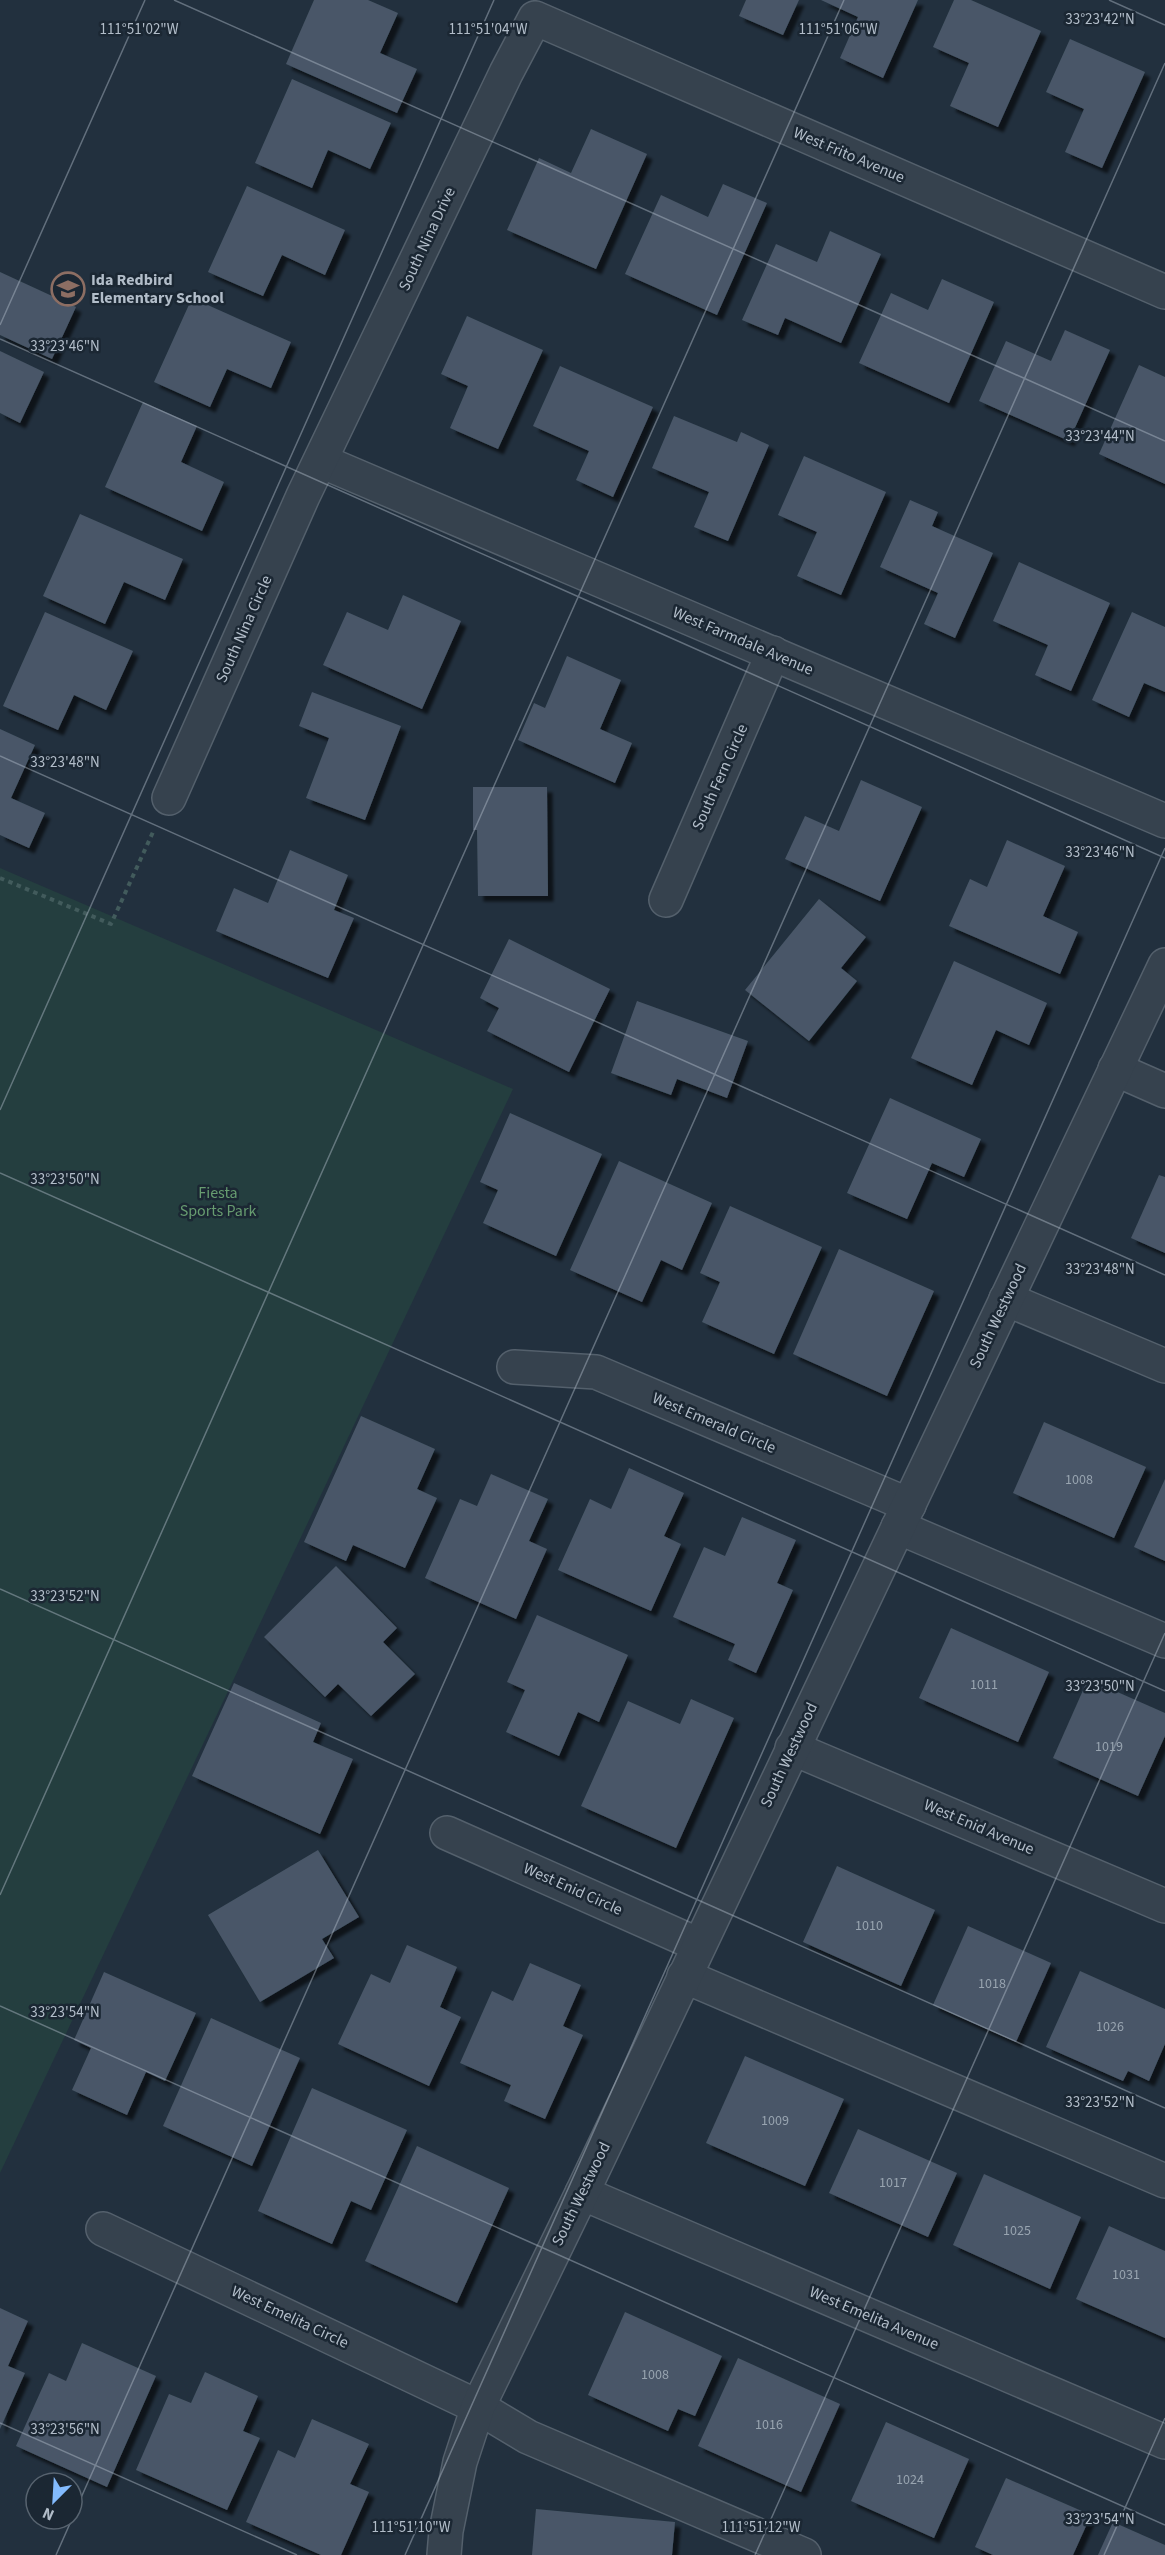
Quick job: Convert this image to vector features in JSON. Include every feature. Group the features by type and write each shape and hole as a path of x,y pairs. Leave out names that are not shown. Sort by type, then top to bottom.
{"street":[{"name":"West Frito Avenue","path":"535,18 1165,292"},
{"name":"South Nina Drive","path":"321,460 506,72 535,18"},
{"name":"West Farmdale Avenue","path":"321,460 1165,821"},
{"name":"South Nina Circle","path":"169,798 321,460"},
{"name":"South Fern Circle","path":"666,900 772,653"},
{"name":"South Westwood","path":"444,2555 446,2531 460,2462 478,2407 582,2193 1165,965"},
{"path":"1115,1069 1165,1091"},
{"path":"1006,1299 1165,1366"},
{"name":"West Emerald Circle","path":"514,1367 596,1372 1165,1641"},
{"name":"West Enid Avenue","path":"792,1748 1165,1906"},
{"name":"West Enid Circle","path":"447,1833 699,1945"},
{"path":"684,1976 1165,2181"},
{"name":"West Emelita Avenue","path":"582,2193 1165,2442"},
{"name":"West Emelita Circle","path":"103,2229 478,2407 528,2437 804,2555"}],"path":[{"path":"0,878 111,924 169,798"}],"green space":[{"name":"Fiesta Sports Park","path":"0,868 513,1089 0,2173"}],"building":[{"path":"314,0 368,0 398,13 380,53 417,69 397,113 286,64"},
{"path":"746,0 799,0 783,35 739,16"},
{"path":"821,0 918,0 883,78 840,58 858,17"},
{"path":"954,0 971,0 1041,31 998,127 950,106 969,63 933,47"},
{"path":"1070,39 1145,72 1102,168 1065,152 1084,109 1046,92"},
{"path":"292,79 391,123 370,169 328,150 312,188 255,163"},
{"path":"591,129 647,154 596,269 507,230 539,158 571,173"},
{"path":"723,184 767,203 717,315 625,274 661,195 708,217"},
{"path":"247,186 345,230 325,275 282,255 263,296 208,272"},
{"path":"830,231 881,254 841,343 785,318 778,335 742,320 776,244 817,262"},
{"path":"0,272 76,307 52,359 0,335"},
{"path":"942,279 994,302 949,403 859,363 891,293 928,310"},
{"path":"192,298 291,342 271,388 227,369 210,407 154,382"},
{"path":"467,316 543,350 498,449 450,428 468,386 441,374"},
{"path":"1065,330 1110,350 1069,441 979,401 1006,341 1051,361"},
{"path":"0,351 44,372 20,423 0,413"},
{"path":"1139,365 1165,377 1165,484 1099,454"},
{"path":"560,366 653,407 613,497 576,480 589,451 533,426"},
{"path":"143,402 197,426 181,462 224,482 202,531 105,487"},
{"path":"674,416 737,442 741,432 769,445 728,541 694,527 709,492 652,468"},
{"path":"804,456 886,492 841,595 797,576 817,532 778,515"},
{"path":"910,500 938,512 932,526 993,553 955,638 924,624 938,593 880,567"},
{"path":"80,514 183,559 165,600 124,582 105,624 43,596"},
{"path":"1019,562 1110,603 1071,691 1035,675 1048,645 993,621"},
{"path":"403,595 461,621 422,709 323,665 347,612 388,630"},
{"path":"45,612 133,651 106,710 74,695 58,730 3,706"},
{"path":"1132,612 1165,627 1165,692 1144,683 1129,717 1092,700"},
{"path":"567,656 621,680 600,729 632,743 615,783 518,740 534,703 545,708"},
{"path":"312,692 401,726 365,820 306,798 329,738 299,726"},
{"path":"0,729 35,745 11,798 45,813 29,848 0,835"},
{"path":"861,780 922,807 880,901 785,859 805,816 839,831"},
{"path":"473,787 547,787 548,896 478,896 477,830 473,830"},
{"path":"1007,840 1065,866 1043,916 1078,932 1060,974 949,926 970,879 987,887"},
{"path":"290,850 348,875 334,910 354,918 328,978 216,931 234,888 268,903"},
{"path":"819,899 866,937 841,968 857,981 809,1041 745,990"},
{"path":"509,939 610,989 569,1072 487,1031 499,1008 480,998"},
{"path":"954,961 1047,1003 1029,1045 996,1030 972,1085 911,1058"},
{"path":"637,1001 748,1041 727,1098 677,1079 671,1095 611,1073"},
{"path":"890,1098 981,1139 964,1177 932,1163 907,1219 847,1193"},
{"path":"510,1113 602,1154 556,1256 483,1223 498,1190 480,1182"},
{"path":"619,1161 712,1203 682,1270 661,1260 642,1302 570,1270"},
{"path":"1159,1175 1165,1177 1165,1253 1131,1238"},
{"path":"730,1206 822,1247 774,1354 702,1322 720,1282 700,1273"},
{"path":"839,1249 934,1291 887,1396 793,1354"},
{"path":"361,1416 435,1449 417,1489 437,1498 405,1568 353,1545 346,1561 304,1542"},
{"path":"1044,1422 1146,1467 1114,1538 1013,1493"},
{"path":"629,1468 684,1493 664,1536 681,1544 651,1611 558,1570 590,1499 611,1509"},
{"path":"491,1474 548,1499 529,1541 547,1549 516,1619 425,1578 460,1499 477,1506"},
{"path":"1165,1479 1165,1561 1134,1547"},
{"path":"742,1517 796,1540 777,1583 793,1590 756,1673 728,1660 735,1644 673,1617 704,1547 725,1556"},
{"path":"336,1566 397,1628 383,1642 415,1674 371,1716 338,1684 325,1697 264,1637"},
{"path":"537,1615 628,1655 599,1722 578,1712 559,1756 506,1732 525,1690 507,1682"},
{"path":"951,1628 1049,1672 1018,1742 919,1698"},
{"path":"1088,1679 1165,1713 1165,1736 1138,1796 1053,1758"},
{"path":"234,1683 321,1723 313,1742 353,1759 320,1834 192,1776"},
{"path":"691,1699 734,1718 676,1848 581,1806 628,1701 680,1724"},
{"path":"318,1850 359,1917 322,1939 334,1958 260,2002 208,1915"},
{"path":"837,1866 935,1910 901,1986 803,1942"},
{"path":"968,1926 1051,1963 1016,2042 933,2005"},
{"path":"407,1945 457,1967 440,2007 461,2017 429,2086 338,2044 371,1974 390,1983"},
{"path":"530,1963 581,1985 563,2026 583,2035 545,2119 504,2101 511,2085 460,2063 492,1991 513,2001"},
{"path":"1080,1971 1165,2009 1165,2044 1149,2081 1128,2071 1123,2081 1046,2047"},
{"path":"104,1972 196,2013 165,2081 146,2072 127,2115 72,2090 91,2048 74,2040"},
{"path":"211,2018 300,2058 252,2166 163,2126"},
{"path":"745,2056 844,2099 805,2186 706,2143"},
{"path":"312,2088 407,2130 371,2210 351,2201 332,2244 258,2211"},
{"path":"858,2129 957,2173 928,2237 829,2193"},
{"path":"417,2146 509,2188 457,2303 365,2261"},
{"path":"984,2174 1081,2217 1050,2289 953,2245"},
{"path":"1109,2226 1165,2251 1165,2338 1076,2299"},
{"path":"0,2308 28,2321 8,2366 25,2373 0,2429"},
{"path":"625,2312 722,2356 695,2416 678,2409 668,2431 588,2395"},
{"path":"82,2343 156,2376 107,2487 84,2477 84,2471 71,2471 16,2446 49,2373 66,2381"},
{"path":"738,2358 840,2404 801,2492 698,2446"},
{"path":"205,2372 258,2396 243,2431 260,2438 227,2510 136,2470 169,2394 191,2403"},
{"path":"312,2419 369,2444 350,2484 369,2492 341,2555 321,2555 246,2522 278,2450 295,2458"},
{"path":"886,2422 969,2459 934,2538 851,2501"},
{"path":"1006,2478 1091,2515 1073,2555 993,2555 975,2547"},
{"path":"536,2509 675,2522 672,2555 532,2555"},
{"path":"1113,2522 1165,2545 1165,2555 1098,2555"}],"place":[{"name":"Ida Redbird Elementary School","path":"68,289"}]}
